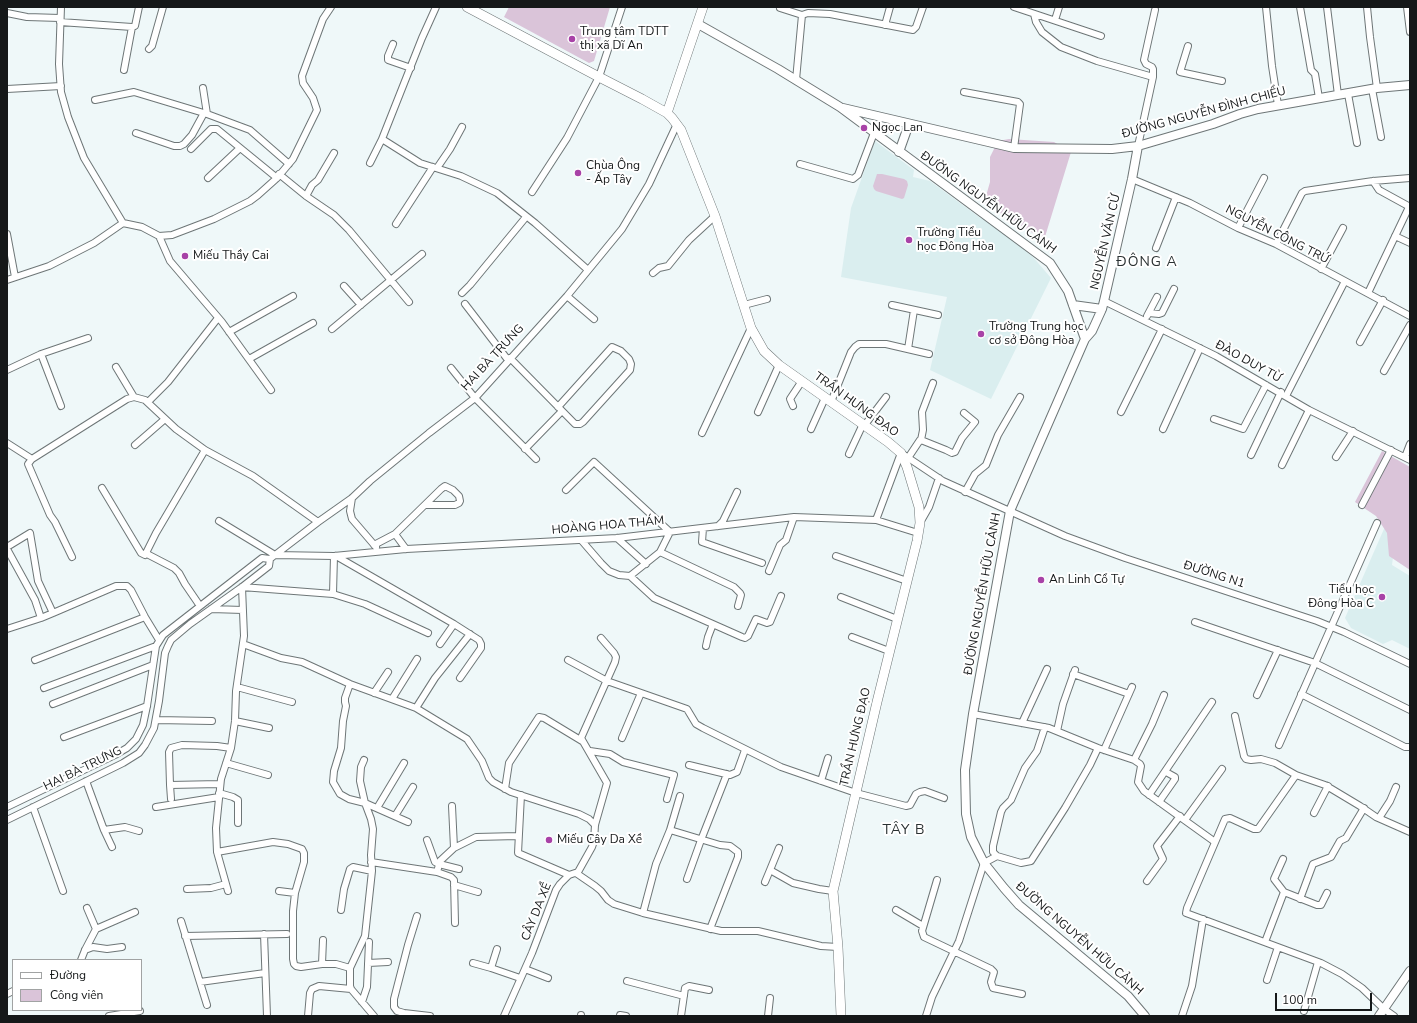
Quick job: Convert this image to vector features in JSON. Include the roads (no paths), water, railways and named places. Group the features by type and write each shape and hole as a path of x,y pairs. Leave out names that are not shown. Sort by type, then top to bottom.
{"main road":[{"name":"TRẦN HƯNG ĐẠO","path":"467,7 667,113 681,130 715,216 751,328 764,351 779,365 904,455 919,507 920,523 833,891 838,947 841,1016"},
{"path":"667,113 703,7"}],"street":[{"path":"61,7 59,64 61,86 68,117 84,158 122,222 142,227 159,236 172,235 214,219 258,196 289,164 303,141 317,110 313,98 303,83 302,76 323,19 331,7"},
{"path":"124,70 132,27 135,26 139,7"},
{"path":"149,49 152,46 163,7"},
{"path":"370,163 382,139 422,38 436,7"},
{"path":"532,192 567,138 599,77 622,7"},
{"path":"830,14 831,7"},
{"path":"885,25 890,7"},
{"path":"780,8 802,15 808,13 830,14 913,30 916,27 923,7"},
{"path":"1014,7 1101,36"},
{"path":"1055,20 1059,7"},
{"path":"1266,7 1272,66 1278,105"},
{"path":"1300,7 1311,70 1316,74 1319,98"},
{"path":"1327,7 1338,95"},
{"path":"1367,7 1374,89 1381,138"},
{"path":"1407,7 1410,32"},
{"path":"1138,146 1153,77 1152,67 1146,64 1144,60 1155,10"},
{"path":"7,13 27,17 132,27"},
{"path":"1034,14 1036,22 1042,32 1061,47 1097,61 1153,77"},
{"path":"796,80 802,15"},
{"name":"ĐƯỜNG NGUYỄN HỮU CẢNH","path":"698,24 778,68 840,108 1050,263 1068,291 1086,339 1010,511 973,714 965,770 966,814 971,837 984,863 1019,905 1128,996 1145,1016"},
{"path":"393,44 388,60 411,68"},
{"path":"1188,46 1180,72 1222,81"},
{"name":"ĐƯỜNG NGUYỄN ĐÌNH CHIỂU","path":"840,108 1014,148 1112,149 1138,146 1213,124 1240,114 1278,105 1374,89 1410,85"},
{"path":"7,89 61,86"},
{"path":"136,132 174,146 180,146 192,135 206,113 203,88"},
{"path":"95,100 134,92 206,113 250,130 289,164"},
{"path":"964,92 1018,102 1020,104 1014,148"},
{"path":"1348,94 1357,143"},
{"name":"HAI BÀ TRƯNG","path":"7,820 123,763 139,753 150,737 156,720 164,662 171,640 269,566 273,557 291,542 352,498 360,488 475,398 567,296 622,229 649,184 677,124"},
{"path":"899,152 909,124"},
{"path":"396,224 462,127"},
{"path":"191,149 213,128 216,129 278,176 334,215 349,230 408,302"},
{"path":"800,164 853,179 858,176 874,133"},
{"path":"382,139 420,163 461,176 493,191 588,270"},
{"name":"NGUYỄN VĂN CỪ","path":"1086,339 1092,331 1103,305 1132,179 1138,146"},
{"path":"208,178 240,148"},
{"path":"306,196 312,185 318,180 334,153"},
{"path":"1238,228 1264,178"},
{"path":"1276,244 1302,192 1373,181 1410,178"},
{"name":"NGUYỄN CÔNG TRỨ","path":"1132,179 1176,197 1238,228 1276,244 1321,269 1383,300 1410,316"},
{"path":"1368,293 1410,207 1378,190 1373,181"},
{"path":"1156,248 1176,197"},
{"path":"653,274 658,268 668,266 689,240 715,216"},
{"path":"462,293 526,217"},
{"path":"7,280 49,266 94,243 122,222"},
{"path":"1321,269 1342,228"},
{"path":"7,234 15,277"},
{"path":"159,236 170,262 218,318 272,390"},
{"path":"1395,236 1410,243"},
{"path":"332,329 422,254"},
{"path":"1251,455 1345,281"},
{"path":"344,286 361,306"},
{"path":"1149,313 1162,313 1174,289"},
{"path":"229,332 294,296"},
{"path":"567,296 594,319"},
{"path":"1145,321 1157,297"},
{"path":"744,305 767,299"},
{"path":"1360,342 1383,300"},
{"path":"465,304 509,359 560,409 575,424 580,424 583,422 630,370 631,364 621,351 614,347 610,349 560,409 525,449"},
{"path":"892,305 938,315"},
{"path":"1073,305 1103,305"},
{"name":"ĐÀO DUY TỪ","path":"1103,305 1145,321 1200,348 1310,410 1407,459"},
{"path":"908,349 914,310"},
{"path":"148,402 168,382 218,318"},
{"path":"249,359 313,323"},
{"path":"1384,371 1410,325"},
{"path":"702,433 751,328"},
{"path":"1121,412 1162,330"},
{"path":"7,370 41,354 88,338"},
{"path":"811,429 828,400 854,347 859,344 886,344 929,354"},
{"path":"1163,429 1200,348"},
{"path":"41,354 60,406"},
{"path":"758,412 779,365"},
{"path":"116,367 134,397"},
{"path":"451,368 475,398 536,459"},
{"path":"793,406 790,399 802,381"},
{"path":"922,440 922,412 933,383"},
{"path":"1214,418 1243,429 1266,385"},
{"path":"72,557 50,515 28,464 32,459 120,403 134,397 148,402 165,419 205,450 253,476 318,522"},
{"path":"849,454 863,425 886,397"},
{"path":"965,492 975,474 986,465 998,435 1020,397"},
{"path":"1282,465 1310,410"},
{"path":"922,440 952,453 955,452 962,438 975,422 964,413"},
{"path":"135,445 165,419"},
{"path":"1336,457 1353,431"},
{"path":"876,520 904,455 920,440 922,440"},
{"path":"7,443 32,459"},
{"path":"1407,459 1410,444"},
{"path":"146,554 156,533 205,450"},
{"path":"1362,505 1391,450"},
{"name":"ĐƯỜNG N1","path":"904,455 939,478 965,492 1093,547 1331,626 1410,664"},
{"path":"566,490 594,462 670,532 660,552 630,576"},
{"path":"920,523 929,507 939,478"},
{"path":"374,545 395,534 440,489 445,486 454,490 459,496 460,501 456,505 425,505"},
{"path":"102,488 141,553 174,568 179,573 200,606"},
{"path":"718,526 723,521 737,492"},
{"path":"352,498 350,511 352,519 379,552"},
{"path":"769,571 780,545 786,540 794,517"},
{"name":"HOÀNG HOA THÁM","path":"273,557 297,555 335,556 406,549 582,541 794,517 876,520 918,533"},
{"path":"219,521 273,557"},
{"path":"1279,744 1377,523"},
{"path":"702,528 702,542 762,563"},
{"path":"41,618 35,600 7,548 30,533 38,581 53,613"},
{"path":"395,534 406,549"},
{"path":"617,538 646,564"},
{"path":"582,541 609,571 619,575 630,576 654,598 742,637 747,637 756,619 767,623 770,622 781,596"},
{"path":"291,542 297,555"},
{"path":"660,552 737,589 741,595 738,606"},
{"path":"333,594 335,556 470,634 479,640 481,648 460,678"},
{"path":"836,556 907,581"},
{"name":"HAI BÀ TRƯNG","path":"7,807 127,748 136,739 140,731 147,706 156,646 159,640 167,631 262,558 273,557"},
{"path":"7,629 41,618 116,586 122,585 127,586 131,590 159,640"},
{"path":"228,891 217,852 216,828 220,784 231,748 235,721 237,688 244,636 242,587 333,594 365,604 428,633"},
{"path":"841,597 897,619"},
{"path":"211,610 243,610"},
{"path":"35,660 145,617"},
{"path":"1195,622 1315,663 1410,710"},
{"path":"440,644 454,624"},
{"path":"706,646 713,624"},
{"path":"416,708 435,678 470,634"},
{"path":"852,637 889,651"},
{"path":"582,741 582,734 616,657 601,638"},
{"path":"243,644 276,657 302,662 350,684 416,708 467,739 482,761 489,778 505,789 572,812 589,819 595,825"},
{"path":"44,688 156,646"},
{"path":"1257,695 1278,650"},
{"path":"392,699 417,659"},
{"path":"568,660 606,681 687,709 696,724 781,767 856,793 906,806 910,805 916,794 920,792 925,791 944,798"},
{"path":"54,704 153,665"},
{"path":"1022,723 1047,669"},
{"path":"374,693 388,672"},
{"path":"1057,731 1063,704 1074,672 1129,694"},
{"path":"350,684 345,698 346,706 343,721 341,748 334,771 333,782 340,794 349,799 365,803 408,822"},
{"path":"1045,727 1037,751 1025,768 1011,800 1001,812 993,846 993,852 996,856 1021,863 1031,861 1065,808 1101,749 1132,687"},
{"path":"237,688 292,702"},
{"path":"622,738 641,693"},
{"path":"1301,694 1405,747 1410,747"},
{"path":"1134,760 1152,724 1164,695"},
{"path":"1149,795 1212,702"},
{"path":"64,737 147,706"},
{"path":"973,714 1045,727 1134,760 1141,766 1138,782 1144,791 1215,842"},
{"path":"1235,716 1246,759 1261,759 1275,763 1296,775 1328,786 1379,818 1410,832"},
{"path":"505,789 509,763 539,717 544,718 582,741 590,751 607,783 595,825 592,847 583,864 576,873 602,891 608,900 614,904 643,913 710,929 730,932 758,931 821,946 838,947"},
{"path":"156,720 212,721"},
{"path":"235,721 269,728"},
{"path":"171,799 170,748 182,745 231,748"},
{"path":"689,765 730,775 737,772 746,750"},
{"path":"590,751 610,754 623,762 674,775 667,799"},
{"path":"821,781 828,758"},
{"path":"364,760 361,767 360,781 365,803 371,819 372,871 365,936 350,968 351,990 374,1016"},
{"path":"226,763 268,775"},
{"path":"377,808 404,763"},
{"path":"1147,880 1163,859 1157,846 1222,769"},
{"path":"1159,802 1175,779 1175,777 1166,772"},
{"path":"687,878 727,774"},
{"path":"1296,775 1258,829 1254,829 1230,818 1225,819 1187,908 1186,914 1318,962 1342,974 1362,988 1382,1013 1394,1016"},
{"path":"86,781 104,830 112,847"},
{"path":"170,785 220,784"},
{"path":"1314,813 1328,786"},
{"path":"1379,818 1390,801 1396,787"},
{"path":"394,816 413,788"},
{"path":"156,807 219,795 233,797 238,800 238,822"},
{"path":"521,795 518,836 519,855 568,875"},
{"path":"643,913 656,864 670,830 680,796"},
{"path":"452,806 454,848"},
{"path":"33,807 63,892"},
{"path":"1300,899 1313,864 1331,857 1340,841 1346,838 1364,808"},
{"path":"104,830 125,827 139,831"},
{"path":"670,830 701,840 730,846 738,852 738,857 710,929"},
{"path":"437,872 443,857 454,848 476,837 518,836"},
{"path":"427,840 434,861 439,864 459,869"},
{"path":"217,852 273,842 302,849 304,853 304,862 295,893 293,911 294,964 301,967 336,964 350,968"},
{"path":"765,882 779,848"},
{"path":"926,1016 932,997 954,952 984,863 996,856"},
{"path":"1283,859 1274,879 1284,892 1317,905 1321,905 1326,893"},
{"path":"371,862 437,872 451,877 454,880 455,923"},
{"path":"341,910 344,889 350,869 353,867 372,871"},
{"path":"770,870 793,883 833,891"},
{"name":"CÂY DA XỀ","path":"504,1016 525,969 556,890 568,875 576,873"},
{"path":"937,880 923,926 922,935 954,952 992,969 994,972 991,982 993,988 1022,994"},
{"path":"187,889 211,888 226,884"},
{"path":"454,885 478,892"},
{"path":"279,890 295,893"},
{"path":"1265,942 1284,892"},
{"path":"87,908 96,929"},
{"path":"896,910 923,926"},
{"path":"81,959 96,929 135,912"},
{"path":"417,916 394,999 394,1007 397,1011 404,1013 430,1016"},
{"path":"1182,1016 1192,986 1203,919"},
{"path":"180,921 207,1005"},
{"path":"264,934 264,973 267,1016"},
{"path":"185,936 287,934"},
{"path":"322,964 323,940"},
{"path":"362,1002 367,987 369,942"},
{"path":"85,950 93,947 107,949 122,947"},
{"path":"1267,980 1278,947"},
{"path":"492,968 497,949"},
{"path":"368,963 388,962"},
{"path":"1304,1011 1318,962"},
{"path":"473,963 520,978"},
{"path":"525,969 548,978"},
{"path":"1382,1013 1410,971"},
{"path":"200,982 264,973"},
{"path":"627,981 684,996"},
{"path":"308,1016 310,993 312,989 319,986 351,990"},
{"path":"681,1016 685,988 689,986 709,990"},
{"path":"768,1016 770,998"},
{"path":"109,1016 140,1011"}],"place":[{"name":"Trung tâm TDTT thị xã Dĩ An","path":"572,39"},
{"name":"Ngọc Lan","path":"864,128"},
{"name":"Chùa Ông - Ấp Tây","path":"578,173"},
{"name":"Trường Tiểu học Đông Hòa","path":"909,240"},
{"name":"Miếu Thầy Cai","path":"185,256"},
{"name":"Trường Trung học cơ sở Đông Hòa","path":"981,334"},
{"name":"An Linh Cổ Tự","path":"1041,580"},
{"name":"Tiểu học Đông Hòa C","path":"1382,597"},
{"name":"Miếu Cây Da Xề","path":"549,840"}],"district":[{"name":"ĐÔNG A","path":"1147,263"},
{"name":"TÂY B","path":"904,831"}]}
